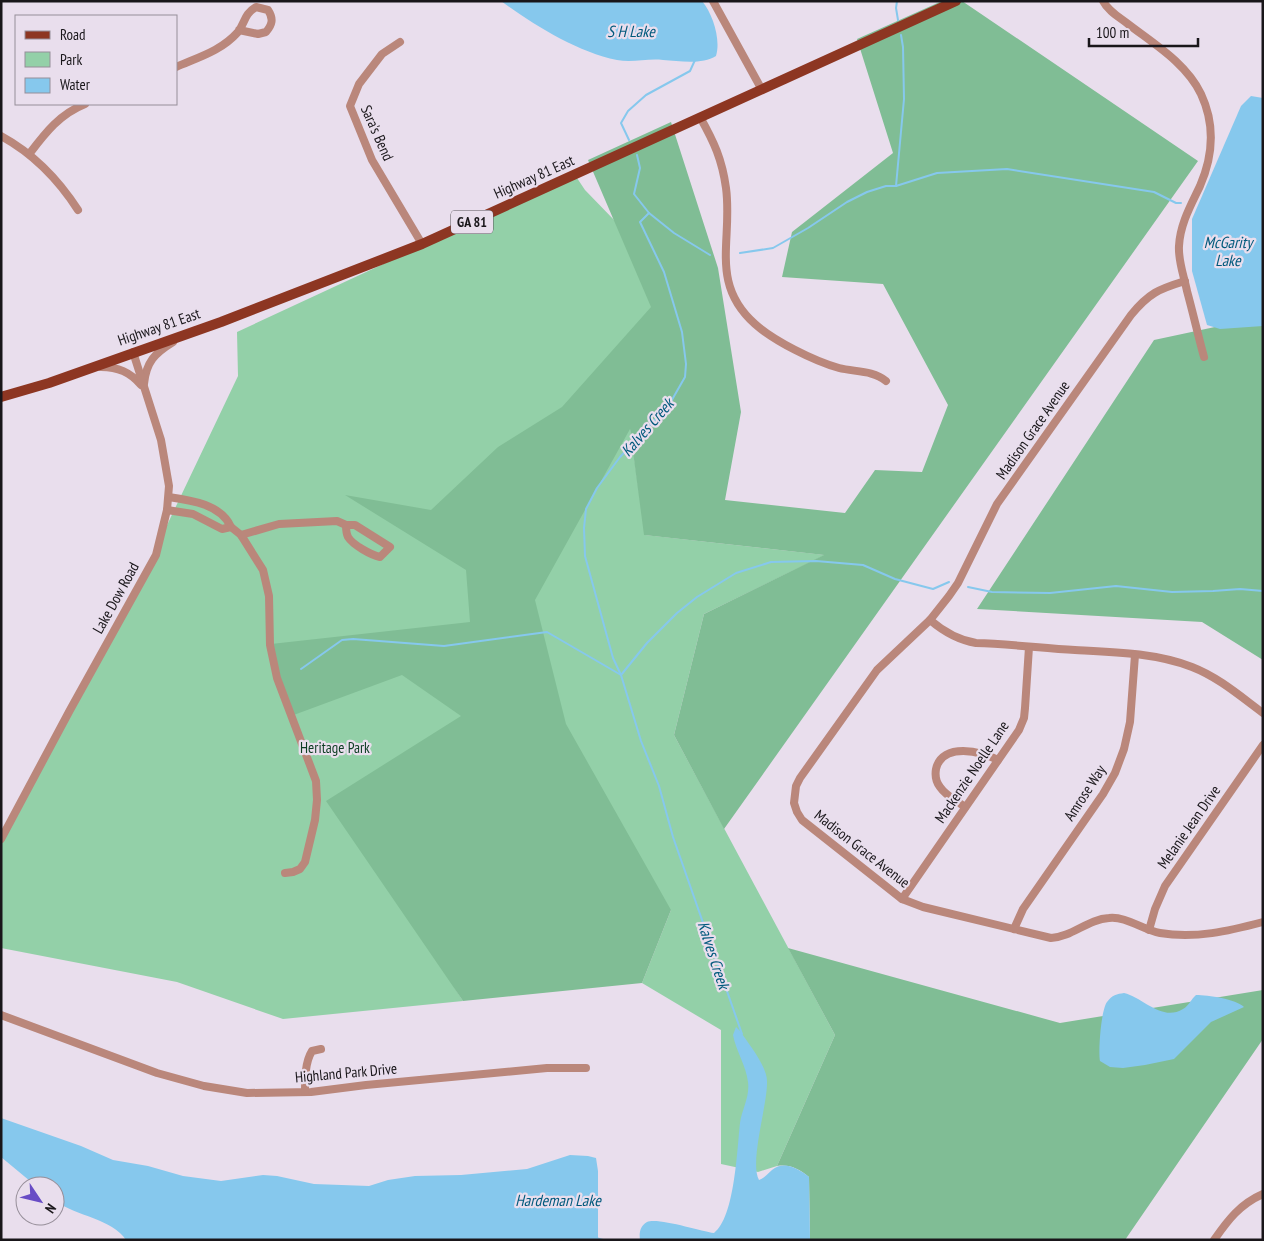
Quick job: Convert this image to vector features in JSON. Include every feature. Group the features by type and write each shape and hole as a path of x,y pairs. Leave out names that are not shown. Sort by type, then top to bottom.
{"main road":[{"name":"Highway 81 East","path":"1,397 49,383 182,336 422,244 956,1"}],"street":[{"path":"713,1 762,90"},
{"path":"1102,1 1111,12 1186,71 1196,84 1208,114 1211,137 1209,159 1206,171 1187,212 1180,238 1180,258 1204,357"},
{"path":"178,66 216,50 239,30 245,17 256,7 268,10 272,16 271,27 266,32 258,34 239,30"},
{"name":"Sara's Bend","path":"400,42 382,54 359,84 350,106 372,160 422,244"},
{"path":"30,153 56,121 72,109 83,105"},
{"path":"700,117 716,145 722,164 728,212 726,275 739,308 757,326 808,357 840,368 877,375 886,381"},
{"path":"1,136 30,153 65,190 78,210"},
{"name":"Madison Grace Avenue","path":"1185,280 1151,294 1131,315 997,504 950,596 930,620 876,670 800,778 794,795 797,812 802,820 902,899 923,907 1044,937 1057,938 1096,921 1114,918 1149,930 1176,935 1198,935 1263,922"},
{"path":"144,388 148,364 166,346 182,336"},
{"name":"Lake Dow Road","path":"1,839 156,555 167,510 169,486 164,452 133,352"},
{"path":"93,367 109,367 131,374 144,388"},
{"path":"169,497 208,506 227,518 231,526 241,535 262,570 269,596 270,645 277,678 316,781 315,820 305,862 300,869 285,873"},
{"path":"189,513 192,501"},
{"path":"167,510 193,514 222,529 231,526"},
{"path":"241,535 279,524 337,520 355,525 397,552"},
{"path":"346,524 346,531 352,541 375,556 380,557 390,547"},
{"path":"930,620 947,634 966,642 1135,655 1170,660 1201,671 1223,684 1263,713"},
{"name":"Mackenzie Noelle Lane","path":"902,899 1019,730 1024,718 1029,647"},
{"name":"Amrose Way","path":"1014,929 1022,909 1115,773 1124,749 1130,722 1135,655"},
{"name":"Melanie Jean Drive","path":"1149,930 1155,909 1165,886 1263,745"},
{"path":"965,807 939,786 936,775 937,766 940,761 947,755 960,751 983,753 998,760"},
{"name":"Highland Park Drive","path":"1,1015 157,1073 204,1086 247,1092 305,1092 547,1068 586,1068"},
{"path":"305,1092 308,1058 312,1051 321,1049"},
{"path":"1214,1240 1232,1215 1253,1198 1263,1194"}],"green space":[{"path":"942,1 962,1 1198,161 724,829 674,735 704,614 824,555 644,535 630,429 535,600 566,724 671,910 642,983 463,1001 326,801 461,716 402,675 291,716 271,644 470,622 466,570 345,495 431,510 498,447 562,407 651,307 588,160 671,122 718,268 741,412 725,500 845,513 875,470 922,472 948,405 883,284 782,277 792,232 893,153 857,39"},
{"name":"Heritage Park","path":"575,175 585,190 713,322 630,428 645,535 825,555 704,614 674,735 835,1035 777,1166 758,1172 721,1164 721,1030 642,983 671,910 454,987 463,1001 283,1019 177,982 1,948 1,835 119,626 238,376 237,332"},
{"path":"1243,321 1263,324 1263,660 1202,622 977,609 1154,340"},
{"path":"788,948 1060,1023 1263,990 1263,1039 1125,1240 810,1240 809,1177 794,1168 777,1166 835,1035"}],"water":[{"name":"S H Lake","path":"501,1 702,1 710,13 715,27 717,35 716,56 704,61 690,62 617,60 571,44 527,19"},
{"name":"McGarity Lake","path":"1251,96 1263,98 1263,326 1220,329 1207,325 1192,271 1192,219 1241,106"},
{"path":"1124,993 1153,1008 1168,1013 1185,1008 1196,995 1228,1000 1244,1007 1211,1022 1174,1059 1123,1068 1110,1067 1100,1061 1099,1056 1103,1013 1107,1002 1111,998 1117,994"},
{"path":"736,1027 756,1055 764,1069 767,1081 757,1147 756,1160 759,1180 781,1166 791,1167 809,1177 810,1240 640,1240 641,1228 647,1222 652,1221 660,1221 714,1233 721,1225 731,1198 740,1123 748,1087 745,1070 733,1035"},
{"name":"Hardeman Lake","path":"1,1118 81,1146 113,1160 148,1166 183,1176 221,1181 263,1175 314,1184 369,1186 388,1180 415,1176 461,1175 527,1169 570,1155 588,1156 596,1158 598,1171 598,1240 126,1240 120,1233 103,1222 65,1206 65,1176 24,1176 1,1157"}],"waterway":[{"path":"897,1 898,20"},
{"path":"896,186 904,99 901,35"},
{"name":"Kalves Creek","path":"629,140 621,123 628,111 646,95 690,71 695,60"},
{"path":"637,155 640,168 634,194 649,213 674,233 710,255"},
{"path":"740,253 773,248 847,202 867,192 886,186 896,186 937,173 1007,169 1154,192 1176,203 1181,203"},
{"name":"Kalves Creek","path":"649,213 640,222 664,272 682,332 686,364 685,377 669,405 620,457 597,488 586,509 584,528 585,556 613,658 621,675 641,741 659,786 673,837 742,1034"},
{"path":"621,675 647,643 677,613 697,597 736,573 771,562 816,561 863,565 895,579 933,589 949,582"},
{"path":"968,587 992,592 1050,593 1116,586 1172,592 1240,589 1263,591"},
{"name":"Kalves Creek","path":"301,669 342,640 353,639 444,646 547,632 621,675"},
{"path":"596,1238 603,1240"}]}
